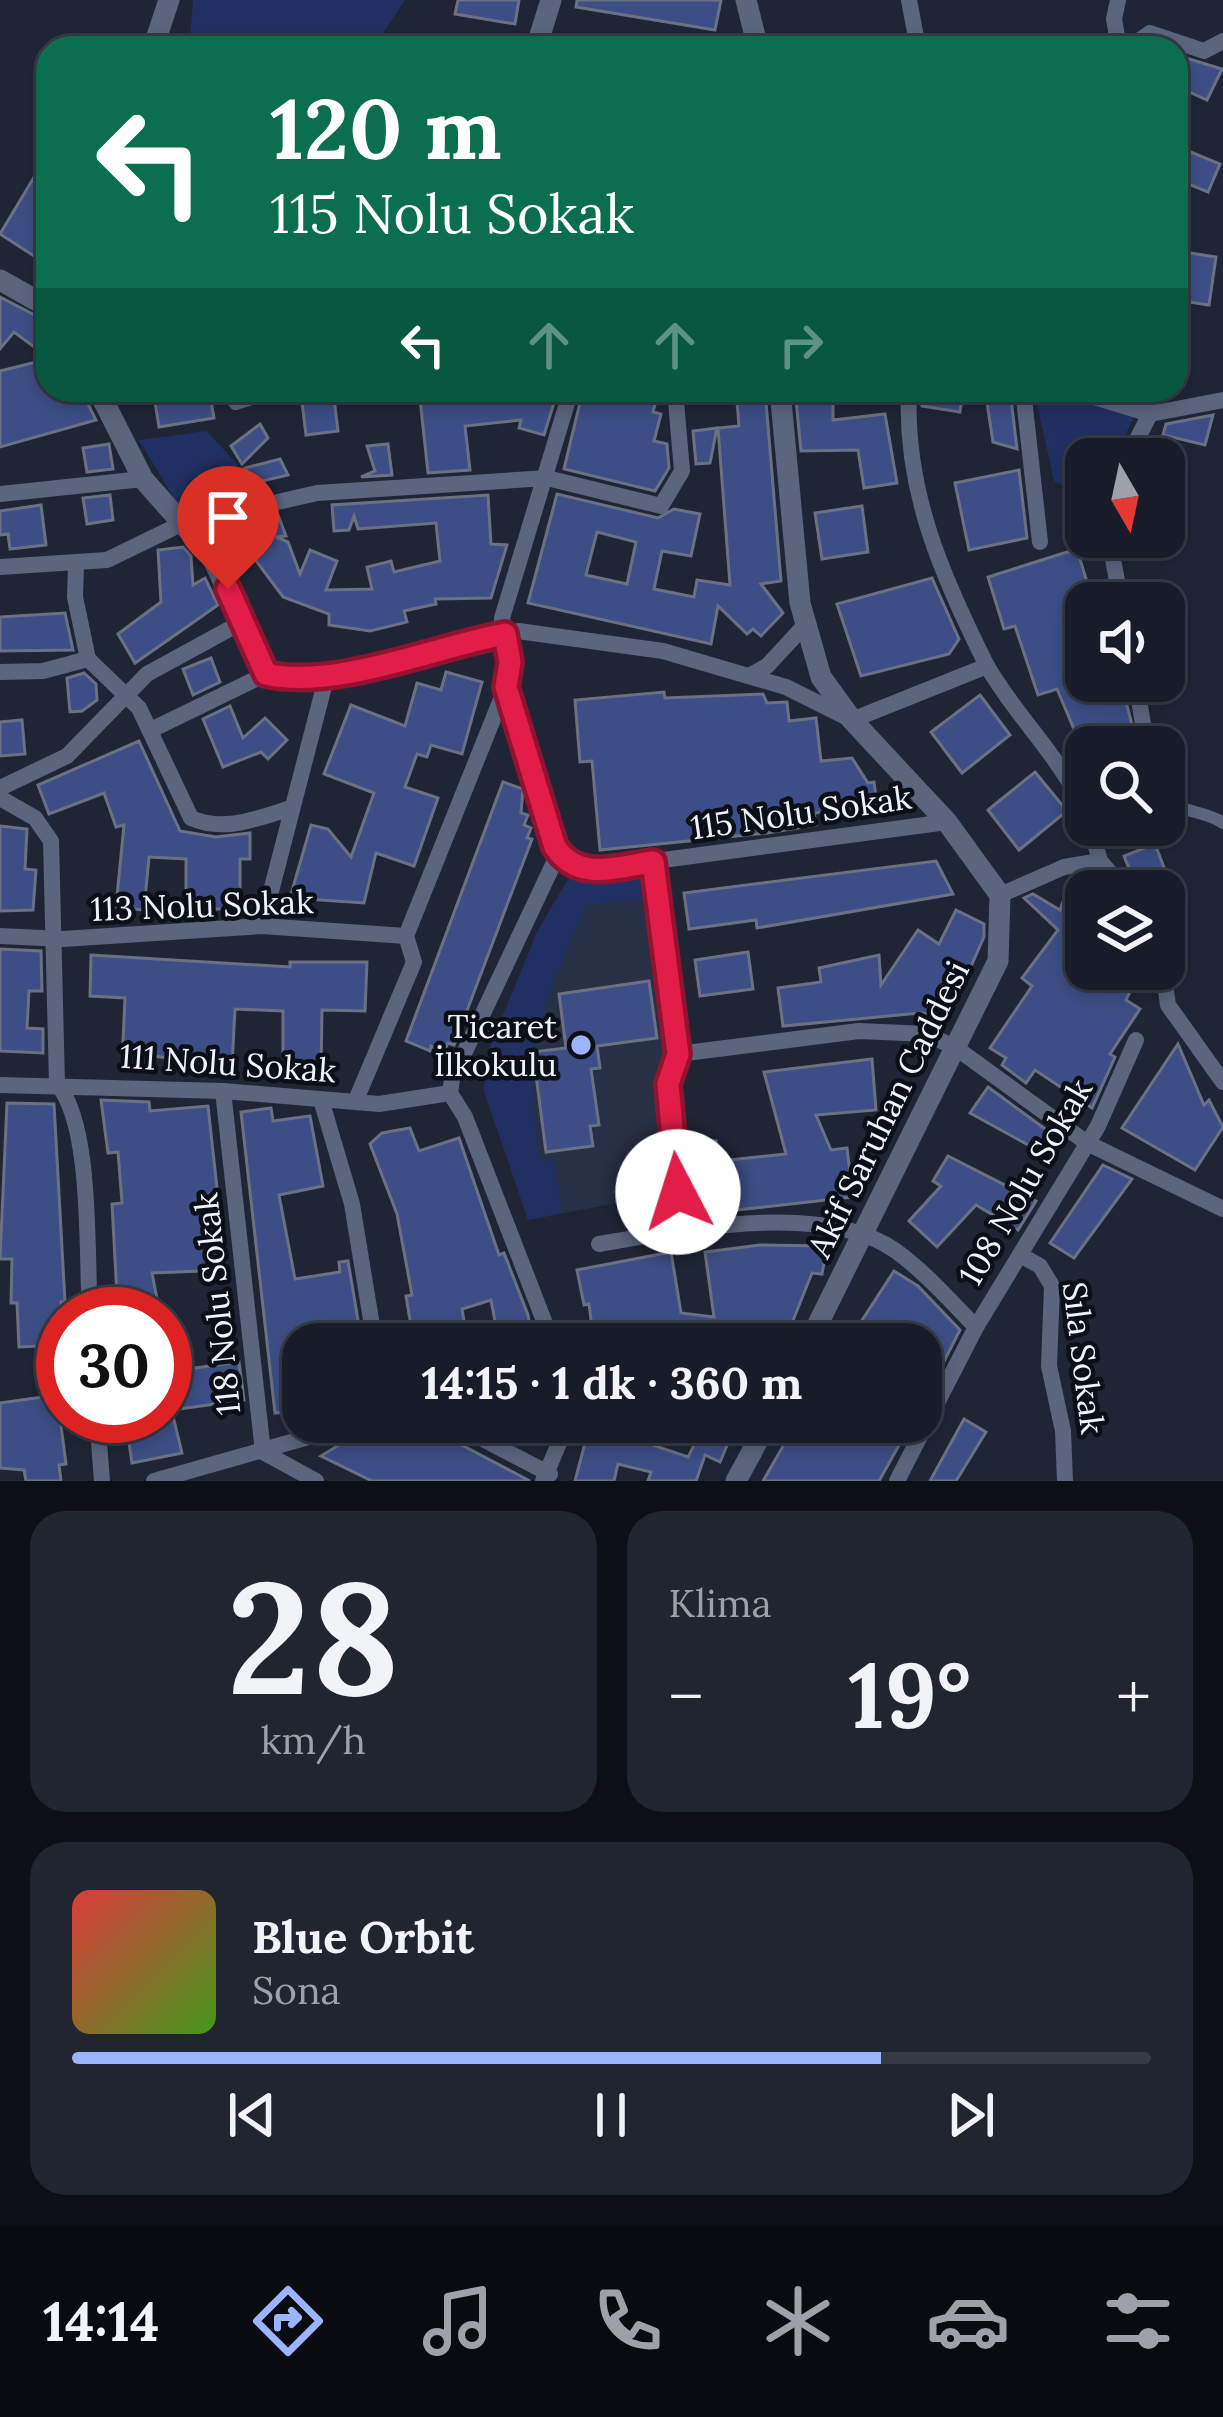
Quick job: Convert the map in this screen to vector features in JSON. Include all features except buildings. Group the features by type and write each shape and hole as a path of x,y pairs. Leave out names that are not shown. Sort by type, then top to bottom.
{"street":[{"path":"157,36 169,0"},
{"path":"540,36 551,0"},
{"path":"746,0 755,36"},
{"path":"909,0 916,36"},
{"path":"1118,0 1122,36"},
{"path":"1188,46 1204,51 1223,41"},
{"path":"0,280 36,300"},
{"path":"1111,402 1150,414 1223,400"},
{"path":"104,402 143,479 212,557 266,674"},
{"path":"356,1100 414,962 406,936 506,687 510,662 502,618 568,402"},
{"path":"0,567 107,560 181,524 317,493 547,478 661,506 682,471 676,402"},
{"path":"780,402 806,624 821,677 852,720 946,822 1000,895 1064,868 1100,861"},
{"path":"909,402 908,444 923,518 943,579 1008,703 1050,749 1065,776"},
{"path":"1025,402 1040,542"},
{"path":"1138,438 1152,402"},
{"path":"0,472 5,494 143,479"},
{"path":"76,565 75,597 88,659 125,692 153,729 191,818 207,825 237,824 291,808"},
{"path":"0,788 67,756 146,674 244,621"},
{"path":"749,676 767,666 806,624"},
{"path":"153,729 266,674 286,679 327,675 505,634 663,651 786,687 852,720 987,666"},
{"path":"0,672 44,671 88,659"},
{"path":"262,926 327,675"},
{"path":"506,687 559,852 452,1079 450,1093 465,1117 545,1323"},
{"path":"0,798 35,818 51,841 57,1084 68,1096 78,1133 88,1287"},
{"path":"1185,810 1209,812 1223,823"},
{"name":"115 Nolu Sokak","path":"559,852 568,867 581,871 946,822"},
{"path":"1096,846 1108,870"},
{"path":"653,862 678,1054 668,1084 681,1232"},
{"name":"Akif Saruhan Caddesi","path":"819,1323 998,961 1000,895"},
{"name":"113 Nolu Sokak","path":"0,936 52,939 262,926 406,936"},
{"path":"1166,990 1168,1005 1223,1082"},
{"path":"678,1054 859,1031 927,1034 956,1048 1087,1143 1223,1209"},
{"name":"108 Nolu Sokak","path":"897,1481 976,1327 1087,1143 1136,1040"},
{"name":"111 Nolu Sokak","path":"0,1084 223,1090 379,1104 450,1093"},
{"name":"118 Nolu Sokak","path":"223,1090 263,1451 316,1481"},
{"path":"322,1102 352,1204 372,1323"},
{"path":"599,1244 681,1232 835,1223 895,1250 976,1327"},
{"name":"Sıla Sokak","path":"1020,1255 1040,1266 1052,1286 1049,1366 1064,1431 1065,1481"},
{"path":"99,1443 102,1481"},
{"path":"154,1481 289,1443"},
{"path":"486,1443 547,1478 560,1443"},
{"path":"736,1481 757,1443"}],"shaded area":[{"path":"193,0 405,0 381,36 190,36"},
{"path":"1037,402 1097,402 1134,417 1124,438 1065,438 1065,486 1054,481"},
{"path":"207,431 254,483 270,533 210,558 139,440"},
{"name":"Ticaret İlkokulu","path":"646,875 674,1058 660,1082 669,1193 528,1220 484,1091 493,1031 518,988 537,932 568,879"},
{"path":"646,875 662,897 587,905 547,1000 534,1058 535,1123 541,1161 554,1160 562,1213 528,1220 484,1091 485,1059 537,932 568,879"}],"place":[{"name":"Ticaret İlkokulu","path":"581,1045"}],"route":[{"path":"228,589 266,674 286,679 327,675 505,634 510,662 506,687 555,847 568,867 581,871 653,862 678,1054 668,1084 678,1192"}]}
